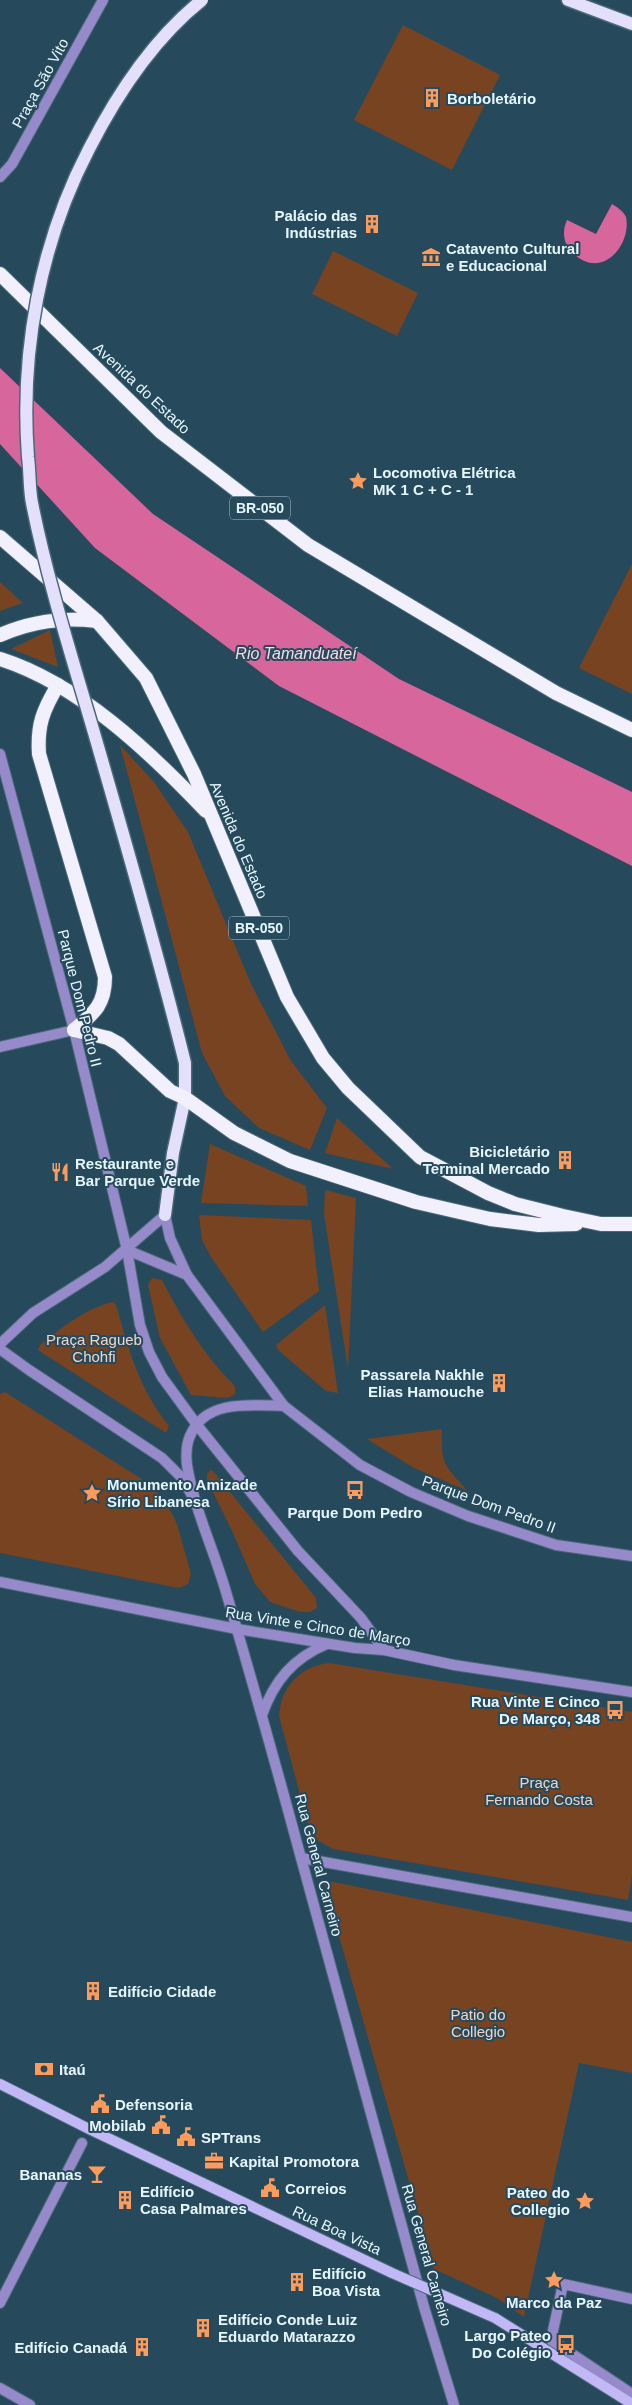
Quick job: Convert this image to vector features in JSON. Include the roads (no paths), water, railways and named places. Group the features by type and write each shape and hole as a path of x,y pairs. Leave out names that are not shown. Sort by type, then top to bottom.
{"highway":[{"name":"Avenida do Estado","path":"0,274 161,432 308,545 556,693 632,730"},
{"name":"Avenida do Estado","path":"0,537 97,621 146,678 176,736 213,818 287,997 323,1058 348,1088 420,1157 488,1193 515,1204 601,1224 632,1224"},
{"path":"0,635 44,620 71,618 97,621"},
{"path":"0,659 16,664 58,685 126,733 161,764 213,818"},
{"path":"58,685 43,712 38,731 39,754 105,977 105,992 101,1003 74,1030"},
{"path":"74,1030 108,1038 119,1044 170,1091 185,1098 234,1133 290,1161 416,1202 509,1221 539,1225 601,1224"}],"main road":[{"path":"165,1215 173,1154 185,1098 185,1063 142,898 45,558 32,500 26,424 28,368 35,304 53,236 75,175 104,118 145,58 186,13 202,0"},
{"path":"568,0 632,24"},
{"name":"Rua Boa Vista","path":"0,2084 89,2129 392,2273 495,2318 632,2404"}],"street":[{"name":"Praça São Vito","path":"0,178 12,164 103,0"},
{"name":"Parque Dom Pedro II","path":"0,754 74,1030 127,1250 140,1325 149,1352 162,1377 197,1425"},
{"path":"0,1047 74,1030"},
{"name":"Parque Dom Pedro II","path":"165,1215 170,1238 187,1275 284,1406 360,1465 411,1492 468,1516 556,1544 632,1556"},
{"path":"0,1344 33,1313 105,1267 127,1250 165,1215"},
{"path":"127,1250 187,1275"},
{"path":"0,1349 37,1376 162,1458 180,1477 196,1502"},
{"path":"284,1406 246,1405 222,1408 204,1416 197,1425 298,1551 361,1618 384,1650"},
{"name":"Rua General Carneiro","path":"197,1425 190,1436 186,1454 196,1502 237,1629 262,1715 424,2307 454,2405"},
{"name":"Rua Vinte e Cinco de Março","path":"0,1582 237,1629 327,1644 384,1650 454,1665 632,1692"},
{"path":"262,1715 268,1696 279,1679 300,1658 327,1644"},
{"path":"301,1858 632,1917"},
{"path":"0,2303 82,2143"},
{"path":"632,2299 563,2284 551,2340 632,2394"},
{"path":"0,2388 30,2405"}],"water":[{"path":"612,204 622,211 626,217 627,228 619,248 612,256 603,261 594,263 583,260 572,252 565,241 564,228 567,220 596,234"},
{"name":"Rio Tamanduateí","path":"0,368 153,514 399,679 632,792 632,866 279,686 95,548 0,444"}],"place":[{"name":"Borboletário","path":"432,98"},
{"name":"Palácio das Indústrias","path":"372,224"},
{"name":"Catavento Cultural e Educacional","path":"431,257"},
{"name":"Locomotiva Elétrica MK 1 C + C - 1","path":"358,481"},
{"name":"Bicicletário Terminal Mercado","path":"565,1160"},
{"name":"Restaurante e Bar Parque Verde","path":"60,1172"},
{"name":"Passarela Nakhle Elias Hamouche","path":"499,1383"},
{"name":"Parque Dom Pedro","path":"355,1490"},
{"name":"Monumento Amizade Sírio Libanesa","path":"92,1493"},
{"name":"Rua Vinte E Cinco De Março, 348","path":"615,1710"},
{"name":"Edifício Cidade","path":"93,1991"},
{"name":"Itaú","path":"44,2069"},
{"name":"Defensoria","path":"100,2104"},
{"name":"Mobilab","path":"161,2125"},
{"name":"SPTrans","path":"186,2137"},
{"name":"Kapital Promotora","path":"214,2161"},
{"name":"Bananas","path":"97,2174"},
{"name":"Correios","path":"270,2188"},
{"name":"Edifício Casa Palmares","path":"125,2200"},
{"name":"Pateo do Collegio","path":"585,2201"},
{"name":"Marco da Paz","path":"554,2280"},
{"name":"Edifício Boa Vista","path":"297,2282"},
{"name":"Edifício Conde Luiz Eduardo Matarazzo","path":"203,2328"},
{"name":"Largo Pateo Do Colégio","path":"566,2344"},
{"name":"Edifício Canadá","path":"142,2347"}],"park label":[{"name":"Praça Ragueb Chohfi","path":"94,1348"},
{"name":"Praça Fernando Costa","path":"539,1790"},
{"name":"Patio do Collegio","path":"478,2022"}]}
